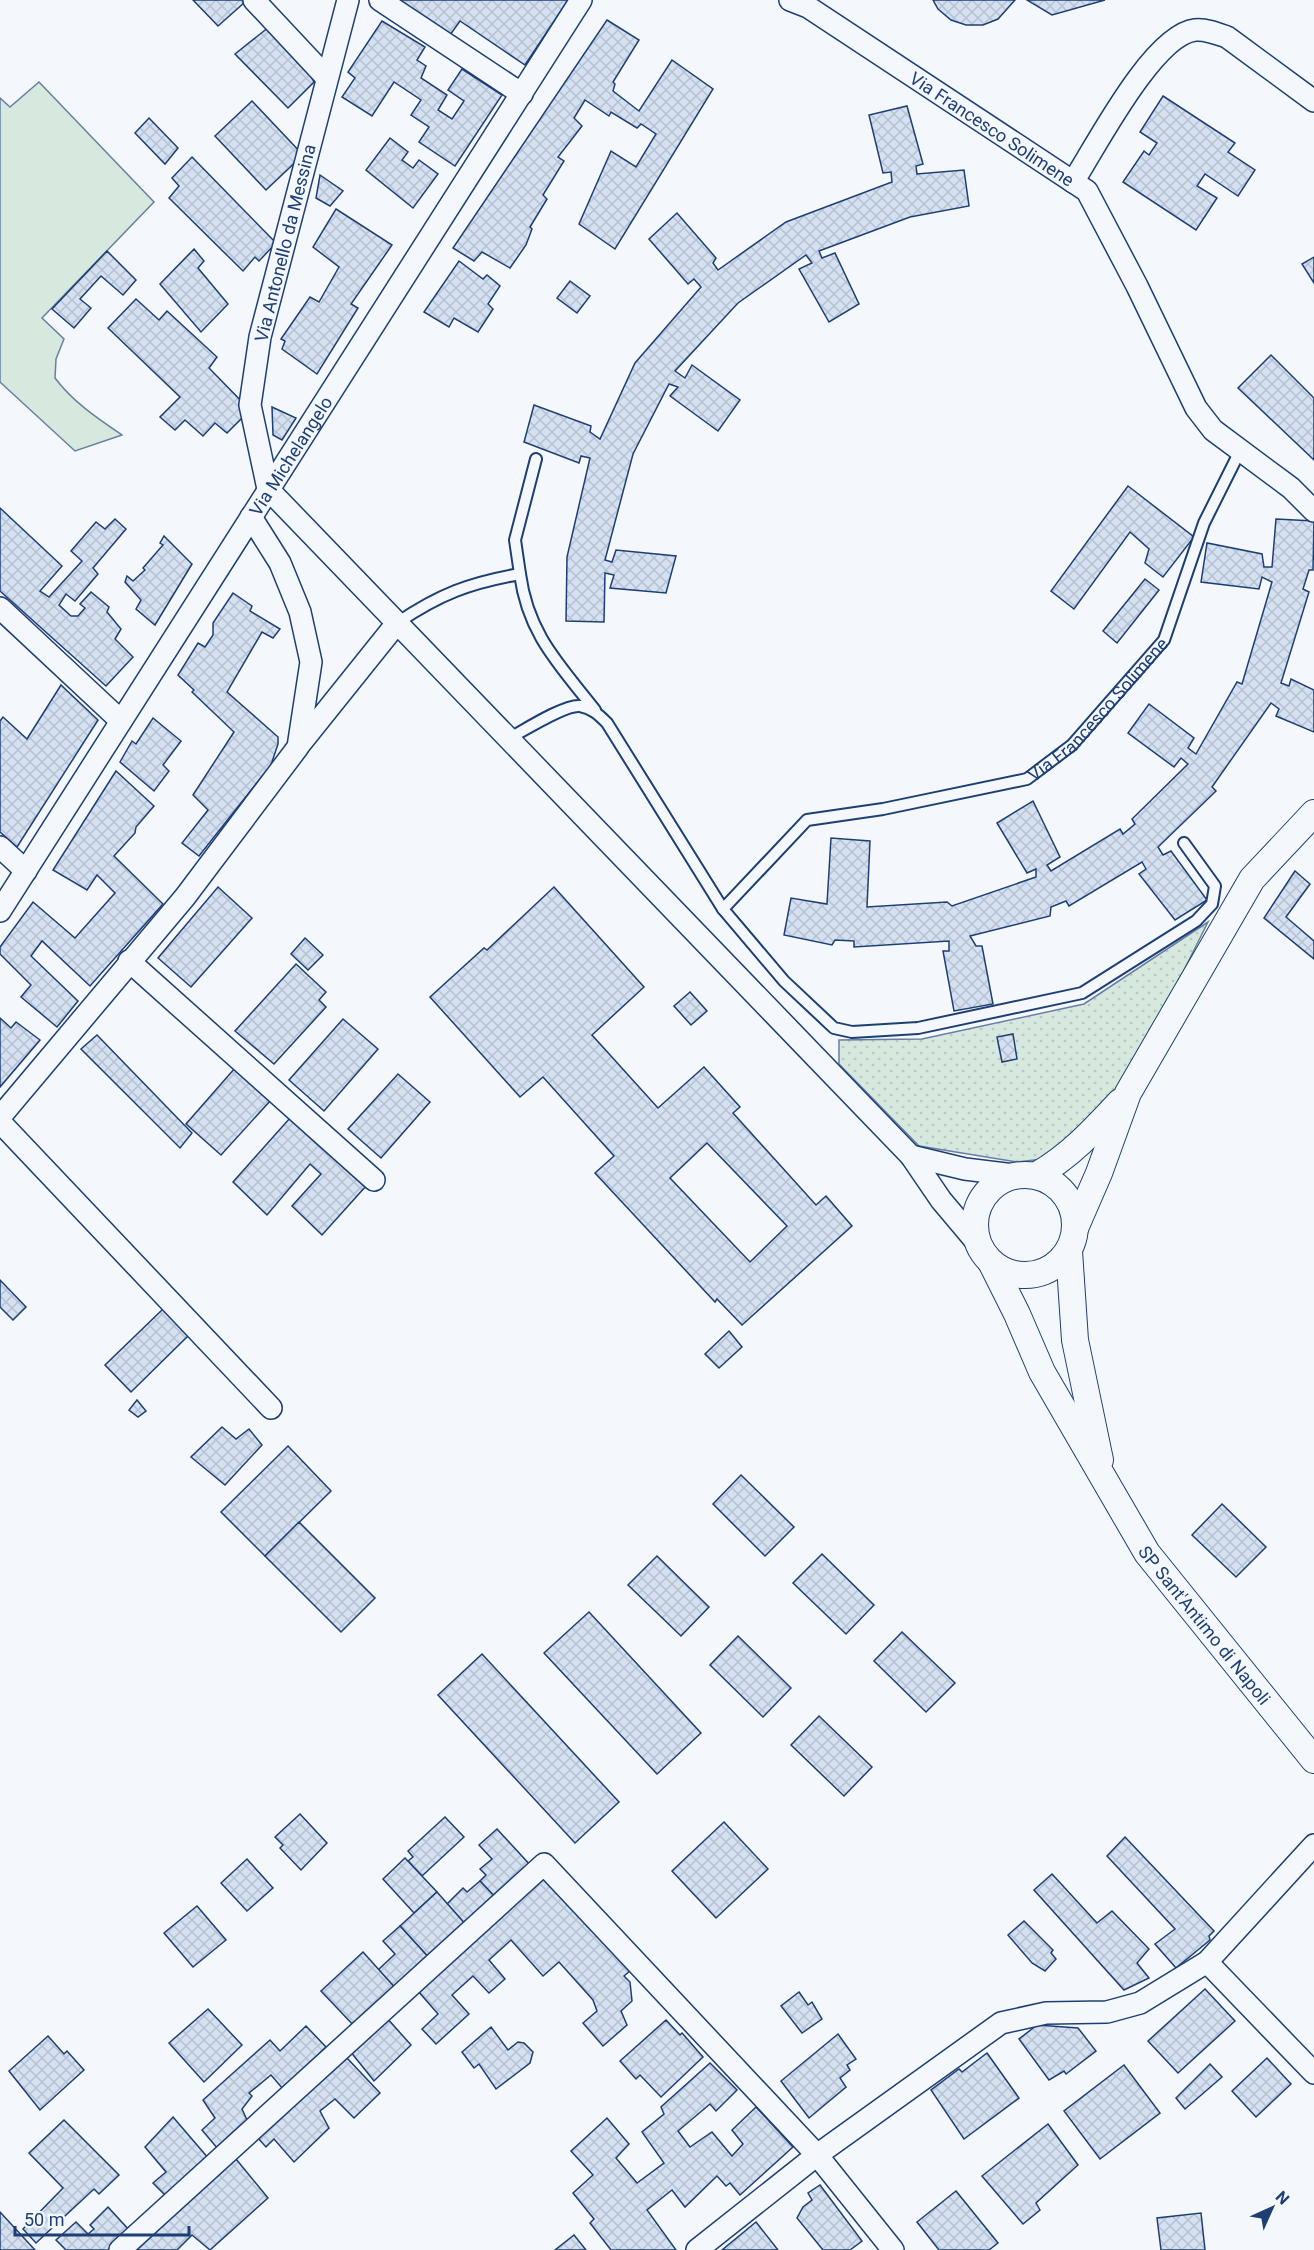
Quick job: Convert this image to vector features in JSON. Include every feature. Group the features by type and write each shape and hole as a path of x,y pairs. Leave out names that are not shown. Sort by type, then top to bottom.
{"street":[{"path":"254,0 327,78"},
{"name":"Via Antonello da Messina","path":"268,489 250,405 260,338 348,0"},
{"path":"380,0 522,94"},
{"name":"Via Michelangelo","path":"0,911 581,0"},
{"name":"Via Francesco Solimene","path":"790,0 808,7 1087,191 1137,286 1196,408 1213,430 1291,488 1314,511"},
{"path":"1073,182 1150,61 1177,37 1194,30 1210,31 1227,37 1314,101"},
{"path":"268,489 912,1156 941,1200 984,1253 1018,1275 1032,1275 1047,1270 1069,1251 1076,1226 1099,1173 1128,1093 1252,879 1314,813"},
{"path":"251,517 280,563 300,612 311,662 298,747"},
{"path":"0,608 121,721"},
{"path":"0,1117 185,897 298,747 396,623"},
{"path":"0,847 26,871"},
{"path":"129,961 374,1180"},
{"path":"984,1253 974,1227 976,1209 984,1194 998,1182 1058,1163 1084,1140 1128,1093"},
{"path":"0,1122 272,1408"},
{"path":"912,1156 965,1169 1050,1180 1069,1199 1076,1226"},
{"name":"SP Sant'Antimo di Napoli","path":"1069,1251 1076,1340 1105,1484"},
{"name":"SP Sant'Antimo di Napoli","path":"984,1253 1017,1314 1042,1372 1147,1553 1314,1760"},
{"path":"697,2250 817,2155 1000,2024 1046,2013 1107,2012 1140,2003 1207,1962 1314,1845"},
{"path":"120,2250 544,1864 817,2155 892,2250"},
{"path":"1207,1962 1314,2073"}],"lane":[{"name":"Via Francesco Solimene","path":"723,909 807,820 883,809 1028,779 1072,745 1164,640 1204,523 1240,451"},
{"path":"536,459 515,540 524,600 534,628 596,712 607,723 723,909 784,981 834,1028 852,1032 918,1028 1082,993 1196,921 1212,904 1215,886 1184,843"},
{"path":"396,623 432,600 453,590 487,580 520,574"},
{"path":"508,739 566,709 578,706 596,712"}],"shaded area":[{"path":"39,82 154,202 42,318 64,339 56,359 55,378 78,402 122,435 75,451 0,382 0,98 10,107"},
{"path":"1208,922 1170,998 1122,1082 1079,1129 1043,1159 1017,1162 919,1146 839,1064 839,1040 922,1039 1084,1004"}],"building":[{"path":"193,0 243,0 245,2 218,26"},
{"path":"394,0 568,0 525,65 460,21 450,35"},
{"path":"933,0 1015,0 998,19 983,25 966,25 951,20 938,9"},
{"path":"1027,0 1105,0 1052,15"},
{"path":"607,20 639,40 613,82 615,84 613,91 639,111 672,60 713,89 615,249 579,224 611,151 636,167 656,134 641,124 637,128 611,112 609,116 585,100 574,118 582,126 558,157 564,161 543,195 547,199 530,227 532,229 526,245 510,268 482,252 474,261 453,248"},
{"path":"382,21 425,47 417,60 426,66 421,78 447,95 438,110 452,119 464,101 448,90 462,69 502,95 455,166 419,142 429,127 411,115 421,100 394,82 372,116 342,97 355,78 348,72"},
{"path":"269,27 304,64 314,82 288,108 235,54"},
{"path":"1163,96 1235,143 1228,152 1255,170 1238,196 1205,174 1197,186 1217,198 1196,230 1123,182 1144,151 1149,155 1157,143 1140,132"},
{"path":"252,101 303,155 266,190 215,136"},
{"path":"907,106 923,164 916,166 917,174 964,170 969,206 910,217 819,251 822,258 835,253 859,304 829,322 799,269 812,263 806,255 738,303 675,371 685,378 692,365 740,400 718,431 670,396 678,387 669,384 633,454 605,560 612,562 616,550 676,556 666,593 610,588 614,575 605,573 604,622 566,621 567,557 590,458 581,456 579,463 524,442 534,405 591,426 590,432 600,439 635,363 701,287 694,279 688,284 649,239 677,213 716,258 713,263 718,270 786,222 892,182 891,172 883,173 869,115"},
{"path":"149,118 178,148 165,164 135,133"},
{"path":"390,138 408,152 402,160 413,168 419,160 438,174 413,208 366,170"},
{"path":"192,157 276,243 259,261 255,257 243,271 169,198 179,186 172,178"},
{"path":"320,175 343,191 330,206 316,198"},
{"path":"336,209 392,245 351,304 358,308 317,374 282,349 285,341 281,339 310,297 319,302 339,267 313,247"},
{"path":"194,249 204,261 198,268 228,304 201,332 160,284"},
{"path":"107,251 136,280 123,295 101,276 80,299 91,308 74,328 52,309"},
{"path":"1314,257 1314,283 1302,264"},
{"path":"459,261 483,279 487,275 500,286 488,304 493,309 478,332 454,318 449,327 424,312"},
{"path":"570,281 590,296 577,313 557,298"},
{"path":"136,299 159,320 167,311 217,357 209,368 247,407 242,418 227,433 215,423 203,436 185,420 175,430 160,417 180,397 108,328"},
{"path":"1271,355 1314,398 1314,460 1238,388"},
{"path":"272,407 296,418 282,440 273,435"},
{"path":"1128,486 1194,537 1163,577 1145,563 1149,549 1130,532 1074,609 1051,591"},
{"path":"0,508 62,566 40,591 49,597 82,561 71,551 96,522 105,529 115,519 126,529 93,568 98,574 75,601 66,594 59,605 71,616 78,616 85,608 80,604 91,592 109,607 107,612 121,629 115,639 133,657 106,686 0,591"},
{"path":"1276,519 1314,521 1313,570 1309,570 1303,589 1309,592 1281,683 1289,686 1291,679 1314,690 1314,732 1276,716 1279,709 1271,703 1212,787 1216,791 1158,847 1163,855 1171,851 1207,900 1175,920 1139,874 1146,869 1142,862 1069,906 1066,901 1051,907 1050,916 970,936 976,946 982,946 993,1004 954,1011 943,951 949,951 949,941 854,947 854,941 835,940 832,945 784,935 791,898 827,904 831,838 870,841 867,907 947,902 952,906 1036,877 1036,869 1027,873 997,823 1033,801 1060,857 1047,865 1051,871 1120,829 1123,834 1135,824 1132,819 1188,764 1181,758 1174,767 1128,733 1149,704 1194,738 1188,748 1196,754 1237,682 1242,684 1272,582 1262,577 1259,589 1201,582 1207,543 1262,554 1264,567 1272,567"},
{"path":"164,536 192,564 155,625 136,609 141,600 125,582 127,576 133,581 145,570 143,568 163,545 160,543"},
{"path":"1145,579 1159,590 1117,643 1103,631"},
{"path":"233,593 252,606 250,611 280,629 273,638 262,632 227,692 278,737 278,744 271,765 199,856 182,843 208,810 193,795 234,732 192,692 194,690 178,675 198,643 205,647 213,635 213,623"},
{"path":"61,685 98,720 17,847 0,832 0,721 3,717 27,739"},
{"path":"153,718 181,741 163,765 169,771 154,791 120,762 132,741 136,744"},
{"path":"116,771 154,806 136,827 135,833 114,856 163,904 90,986 42,941 31,956 78,1001 57,1027 21,997 31,985 0,954 0,947 33,902 75,938 115,893 97,875 87,890 53,870"},
{"path":"1295,871 1310,884 1286,917 1314,941 1314,959 1264,918"},
{"path":"218,887 252,918 191,987 158,958"},
{"path":"554,887 644,987 592,1035 658,1108 704,1067 740,1107 733,1113 816,1205 826,1196 852,1226 742,1325 717,1299 715,1302 595,1173 614,1156 543,1077 520,1097 430,997 484,948 487,950","holes":["707,1143 787,1226 750,1262 670,1178"]},
{"path":"305,938 323,955 308,970 291,954"},
{"path":"296,964 326,992 319,1000 326,1007 274,1064 235,1031"},
{"path":"690,992 707,1011 691,1025 674,1006"},
{"path":"0,1018 11,1028 16,1022 40,1040 0,1087"},
{"path":"343,1019 378,1049 324,1111 289,1080"},
{"path":"1013,1034 1017,1059 1002,1062 997,1037"},
{"path":"97,1035 192,1133 180,1148 81,1049"},
{"path":"235,1068 271,1100 221,1155 186,1124"},
{"path":"398,1074 430,1102 381,1158 348,1129"},
{"path":"290,1118 366,1186 322,1235 292,1206 321,1174 310,1164 267,1215 233,1182"},
{"path":"0,1280 26,1307 13,1320 0,1307"},
{"path":"163,1309 189,1335 131,1392 105,1365"},
{"path":"729,1331 742,1347 719,1368 705,1354"},
{"path":"137,1400 146,1411 138,1417 129,1410"},
{"path":"222,1427 236,1439 249,1429 262,1445 225,1485 191,1457"},
{"path":"288,1446 331,1491 265,1556 221,1512"},
{"path":"741,1475 794,1527 765,1556 713,1504"},
{"path":"1222,1504 1266,1547 1236,1577 1192,1535"},
{"path":"299,1522 375,1598 341,1632 265,1556"},
{"path":"822,1554 874,1605 846,1634 793,1583"},
{"path":"657,1556 709,1607 681,1636 628,1585"},
{"path":"589,1612 701,1733 657,1774 544,1653"},
{"path":"902,1632 955,1683 926,1712 874,1661"},
{"path":"738,1636 791,1688 763,1717 710,1665"},
{"path":"482,1654 619,1802 575,1843 438,1695"},
{"path":"819,1716 872,1767 844,1796 791,1745"},
{"path":"300,1814 327,1843 301,1870 280,1848 283,1845 275,1837"},
{"path":"445,1817 464,1837 422,1876 408,1861 413,1857 408,1851"},
{"path":"724,1822 768,1869 716,1918 672,1871"},
{"path":"497,1829 532,1867 497,1899 480,1881 486,1875 480,1869 492,1859 479,1845"},
{"path":"1125,1837 1214,1931 1209,1936 1210,1940 1176,1968 1155,1944 1175,1929 1107,1856"},
{"path":"405,1858 437,1892 414,1913 383,1879"},
{"path":"247,1859 273,1888 247,1911 221,1883"},
{"path":"547,1874 630,1971 624,1976 630,1982 632,2001 621,2011 627,2025 603,2046 583,2023 597,2011 593,2000 559,1962 543,1976 511,1940 489,1960 505,1979 489,1993 473,1976 452,1995 469,2014 436,2044 422,2029 438,2014 418,1991"},
{"path":"1052,1874 1097,1923 1112,1911 1149,1949 1137,1963 1149,1978 1124,1990 1034,1890"},
{"path":"480,1881 497,1899 467,1926 447,1904 463,1888 467,1892"},
{"path":"437,1892 467,1926 431,1960 400,1926"},
{"path":"197,1906 226,1940 193,1967 164,1933"},
{"path":"1024,1921 1053,1950 1051,1953 1056,1959 1045,1971 1032,1963 1008,1935"},
{"path":"400,1926 431,1960 398,1991 378,1970 395,1954 383,1941"},
{"path":"363,1952 398,1991 356,2028 321,1991"},
{"path":"1205,1989 1235,2021 1178,2073 1148,2041"},
{"path":"799,1992 808,2005 812,2002 822,2019 802,2033 781,2006"},
{"path":"208,2009 242,2045 204,2082 169,2043"},
{"path":"386,2017 411,2045 374,2081 350,2051"},
{"path":"666,2020 680,2035 682,2033 703,2057 661,2097 640,2075 636,2079 620,2061"},
{"path":"1037,2025 1078,2028 1096,2051 1066,2074 1064,2071 1049,2080 1019,2039"},
{"path":"306,2026 326,2047 283,2089 271,2075 249,2093 252,2096 242,2109 247,2120 218,2149 202,2130 215,2118 203,2100 270,2040 280,2051"},
{"path":"491,2027 508,2050 518,2042 524,2043 533,2052 530,2063 496,2089 479,2064 474,2068 462,2052"},
{"path":"838,2034 856,2059 847,2065 850,2070 840,2078 846,2087 809,2118 781,2081"},
{"path":"48,2036 64,2054 67,2051 84,2070 40,2110 9,2071"},
{"path":"987,2053 1019,2098 964,2139 931,2090 959,2069 962,2072"},
{"path":"347,2058 380,2093 354,2118 335,2099 320,2111 329,2128 294,2162 274,2139 266,2147 257,2137"},
{"path":"1267,2058 1291,2084 1256,2117 1232,2091"},
{"path":"710,2063 737,2090 716,2111 710,2104 678,2131 690,2147 712,2132 732,2156 743,2144 732,2130 756,2107 793,2147 740,2195 730,2183 726,2186 717,2176 685,2207 672,2190 647,2210 676,2250 611,2250 590,2223 594,2219 573,2193 593,2175 571,2151 607,2118 629,2144 616,2158 637,2183 664,2163 642,2132 664,2114 661,2107"},
{"path":"1210,2064 1222,2077 1185,2109 1176,2098"},
{"path":"1124,2065 1160,2113 1100,2159 1064,2111"},
{"path":"173,2117 209,2159 168,2198 153,2183 166,2172 145,2147"},
{"path":"64,2120 119,2175 99,2194 94,2189 36,2243 23,2229 63,2188 29,2153"},
{"path":"1048,2124 1078,2165 1036,2203 1040,2210 1023,2224 982,2176"},
{"path":"236,2159 268,2198 210,2250 192,2235 177,2250 136,2250"},
{"path":"820,2185 862,2241 850,2250 823,2250 797,2218 803,2207 812,2200 808,2193"},
{"path":"956,2191 998,2243 989,2250 939,2250 917,2222"},
{"path":"108,2207 130,2231 108,2250 66,2250 56,2240 76,2222 88,2234 94,2229 90,2225"},
{"path":"0,2212 35,2250 0,2250"},
{"path":"1201,2213 1205,2250 1161,2250 1157,2218"},
{"path":"756,2222 778,2250 722,2250"},
{"path":"574,2235 586,2250 555,2250"}]}
